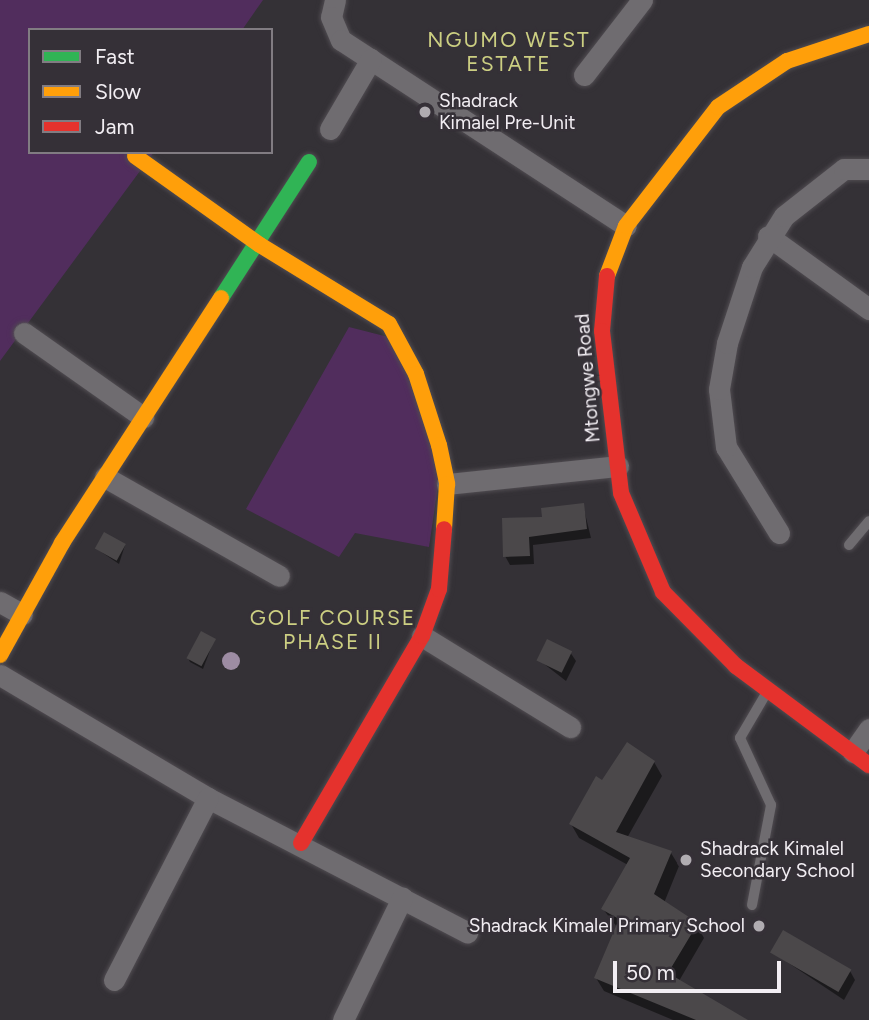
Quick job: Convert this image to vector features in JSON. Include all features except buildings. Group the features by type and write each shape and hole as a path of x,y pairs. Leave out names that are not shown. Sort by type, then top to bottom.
{"street":[{"path":"335,0 331,17 341,40 626,226"},
{"path":"584,75 642,0"},
{"name":"Mtongwe Road","path":"861,759 768,690 687,623 663,592 633,527 618,466 603,352 603,288 626,226 719,107 788,61 869,34"},
{"path":"330,129 371,59"},
{"path":"135,156 260,245 394,329 432,418 447,484 444,559 422,636 301,843"},
{"path":"0,655 105,477 260,245 309,162"},
{"path":"779,533 736,472 719,389 737,305 768,236 844,169 869,169"},
{"path":"768,236 869,309"},
{"path":"24,332 143,417"},
{"path":"447,484 618,466"},
{"path":"105,477 279,576"},
{"path":"0,602 22,614"},
{"path":"422,636 570,727"},
{"path":"0,675 208,798 301,843 467,932"},
{"path":"861,759 869,729"},
{"path":"114,980 208,798"},
{"path":"343,1020 402,898"}],"lane":[{"path":"849,545 869,521"},
{"path":"752,905 771,805 740,738 768,690"}],"shaded area":[{"path":"0,0 263,0 243,28 28,28 28,154 153,154 0,361"},
{"name":"GOLF COURSE PHASE II","path":"349,327 400,340 442,459 429,547 355,533 339,557 246,509"}],"traffic: fast":[{"path":"221,298 309,162"}],"traffic: slow":[{"path":"607,276 626,226 718,107 787,61 869,34"},
{"path":"135,156 260,245 389,324 416,374 439,445 447,484 444,529"},
{"path":"0,655 62,543 221,298"}],"traffic: jam":[{"path":"607,276 602,331 621,493 663,592 736,666 869,765"},
{"path":"301,843 422,636 439,589 444,529"}],"place":[{"name":"Shadrack Kimalel Pre-Unit","path":"425,112"},
{"name":"Shadrack Kimalel Secondary School","path":"686,860"},
{"name":"Shadrack Kimalel Primary School","path":"759,926"}],"district":[{"name":"NGUMO WEST ESTATE","path":"509,52"},
{"name":"GOLF COURSE PHASE II","path":"333,630"}]}
